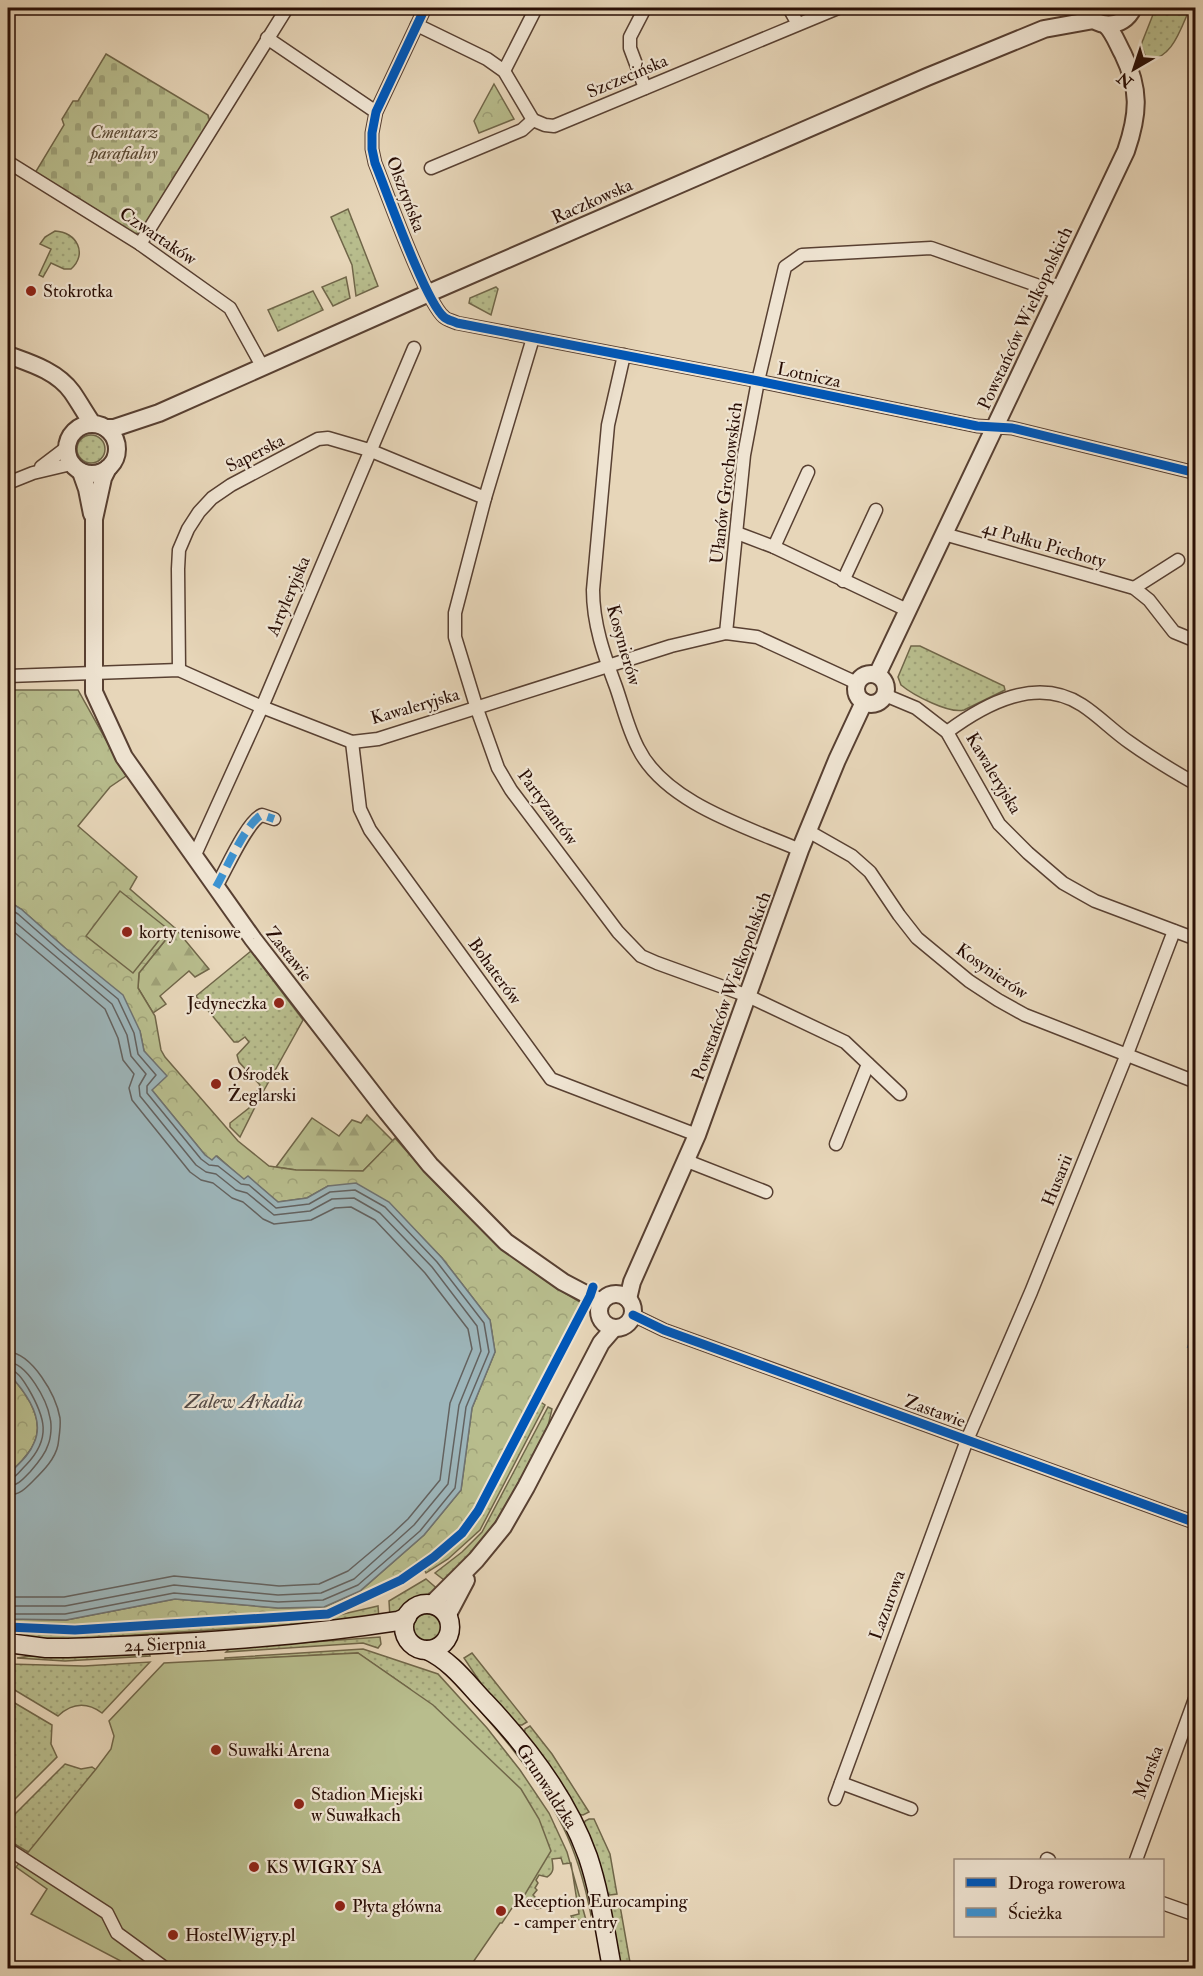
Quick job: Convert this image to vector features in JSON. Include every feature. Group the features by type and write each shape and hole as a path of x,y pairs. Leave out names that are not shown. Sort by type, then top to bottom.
{"main road":[{"path":"420,1605 431,1605 440,1609 447,1616 450,1627 448,1636 441,1646 427,1650 420,1649 408,1641 404,1628 407,1617 413,1609 420,1605"},
{"name":"24 Sierpnia","path":"8,1643 46,1648 219,1642 322,1632 398,1621 407,1617"},
{"name":"24 Sierpnia","path":"322,1632 397,1635 408,1641"},
{"name":"Grunwaldzka","path":"448,1636 457,1656 497,1714 540,1768 577,1830 588,1857 595,1884 612,1968"},
{"name":"Grunwaldzka","path":"427,1650 448,1663 497,1714"}],"street":[{"path":"140,244 287,8"},
{"name":"Olsztyńska","path":"425,8 376,112 372,149 375,164 429,293"},
{"path":"504,71 536,8"},
{"path":"645,8 630,37 630,48 645,88"},
{"path":"789,8 798,24"},
{"name":"Szczecińska","path":"533,120 554,126 838,8"},
{"name":"Raczkowska","path":"1044,29 1073,8"},
{"name":"Raczkowska","path":"99,426 114,428 159,413 927,76 1044,29 1095,18 1120,23 1130,13"},
{"name":"Powstańców Wielkopolskich","path":"1130,13 1131,69"},
{"name":"Powstańców Wielkopolskich","path":"877,675 1113,180 1131,136 1136,104 1135,84 1131,69 1113,32 1095,18"},
{"path":"417,25 487,59 504,71 533,120 522,130 432,168"},
{"path":"267,38 376,112"},
{"name":"Czwartaków","path":"8,162 140,244 230,308 262,366"},
{"name":"Ułanów Grochowskich","path":"726,633 744,454 758,381 785,267 802,255 931,248 1059,292"},
{"name":"Lotnicza","path":"429,293 436,307 449,320 976,426 1012,428 1196,472"},
{"name":"Partyzantów","path":"533,338 485,498 455,613 455,637 498,768 511,790 629,946 641,956 748,996 845,1042 900,1094"},
{"name":"Artyleryjska","path":"194,857 262,707 414,348"},
{"path":"8,355 36,365 57,377 71,390 99,426 115,440 117,447 116,455 103,478 94,519 94,674 8,676"},
{"name":"Kosynierów","path":"624,355 608,425 593,590 593,614 608,666 638,747 649,766 667,784 689,801 800,850"},
{"path":"44,370 64,398 72,414 75,429"},
{"name":"Raczkowska","path":"117,447 159,413"},
{"path":"94,519 87,489 73,461 67,441 75,429 83,425 99,426"},
{"name":"Saperska","path":"179,670 179,550 198,512 212,498 231,485 318,439 328,438 369,450 485,498"},
{"path":"8,483 73,461 95,474 108,468"},
{"path":"774,547 808,472"},
{"path":"843,581 876,510"},
{"path":"737,533 774,547 907,610"},
{"name":"41 Pułku Piechoty","path":"944,534 1134,588 1149,600 1174,633 1196,641"},
{"path":"1134,588 1178,560"},
{"name":"Kawaleryjska","path":"94,674 179,670 262,707 352,742 378,739 670,646 726,633 757,637 857,684"},
{"name":"Zastawie","path":"94,674 94,693 124,757 194,857 387,1112 430,1165 506,1242 566,1283 664,1330 1196,1523"},
{"path":"877,675 885,685 885,695 876,703 864,702 857,694 857,684 863,676 877,675"},
{"path":"947,732 962,721 1019,694 1039,691 1060,694 1082,705 1129,742 1196,784"},
{"name":"Kawaleryjska","path":"885,695 916,708 947,732 999,824 1028,853 1078,893 1196,939"},
{"name":"Powstańców Wielkopolskich","path":"431,1605 476,1560 503,1527 601,1343 698,1135 800,850 864,702"},
{"name":"Bohaterów","path":"352,742 360,809 370,830 551,1079 698,1135"},
{"path":"216,887 255,818 262,815 274,819"},
{"name":"Kosynierów","path":"808,831 852,856 870,872 917,938 969,981 1025,1015 1196,1082"},
{"name":"Husarii","path":"967,1440 1031,1292 1174,931"},
{"path":"836,1144 868,1064"},
{"path":"687,1161 766,1192"},
{"name":"Lazurowa","path":"835,1799 967,1440"},
{"name":"Powstańców Wielkopolskich","path":"447,1616 476,1560"},
{"name":"Morska","path":"1136,1859 1196,1696"},
{"path":"841,1783 911,1809"},
{"path":"8,1849 107,1913 117,1933 165,1968"},
{"path":"1164,1904 1196,1914"}],"green space":[{"path":"1153,8 1190,8 1169,49 1155,58 1146,58 1141,45 1154,12"},
{"name":"Cmentarz parafialny","path":"106,54 208,115 210,122 141,233 134,234 35,173 64,125 62,119 73,101 78,101"},
{"path":"494,84 514,119 479,133 474,121"},
{"path":"348,209 378,286 356,296 352,265 331,217"},
{"path":"55,231 63,232 74,240 78,245 79,257 71,269 64,269 51,263 43,277 39,275 51,249 40,244 45,237"},
{"path":"346,277 350,298 333,306 322,287"},
{"path":"496,287 498,289 491,315 469,303 470,298"},
{"path":"313,291 323,310 278,331 268,310"},
{"path":"91,435 101,439 105,449 101,459 91,463 81,459 77,449 81,439"},
{"path":"911,646 920,646 1004,686 1005,690 964,710 950,709 931,703 901,685 898,677"},
{"path":"8,690 78,690 126,776 110,787 78,826 137,877 130,889 175,928 139,973 138,988 155,1016 161,1050 165,1057 238,1141 269,1166 296,1170 363,1171 395,1138 458,1207 504,1249 553,1286 580,1302 576,1322 476,1509 460,1531 433,1556 400,1579 329,1611 93,1625 8,1623 8,1619 66,1620 175,1599 278,1608 324,1607 360,1591 424,1535 461,1490 472,1408 495,1352 490,1320 442,1258 388,1202 328,1186 307,1198 278,1202 248,1177 244,1180 217,1156 212,1161 205,1155 151,1089 166,1076 144,1051 140,1031 64,947 21,909 8,901"},
{"name":"korty tenisowe","path":"120,891 168,929 133,973 86,936"},
{"path":"175,928 209,969 195,977 189,971 160,996 166,1004 153,1013 138,988 139,973"},
{"path":"251,951 303,1020 240,1137 230,1127 230,1123 249,1108 260,1085 239,1062 237,1055 249,1042 245,1037 234,1042 196,996"},
{"path":"367,1115 393,1141 363,1171 296,1170 276,1167 312,1118 339,1136 352,1120 361,1123"},
{"path":"8,1373 32,1405 37,1434 32,1448 8,1475"},
{"path":"539,1401 545,1405 480,1530 448,1559 426,1573 423,1567 464,1534 472,1523"},
{"path":"548,1407 552,1409 548,1426 508,1503 486,1536 448,1583 435,1573 462,1552 482,1532"},
{"path":"426,1579 441,1592 431,1599 415,1602 390,1618 389,1601"},
{"path":"378,1606 379,1619 75,1639 8,1634 8,1630 76,1632 330,1617"},
{"path":"427,1614 437,1618 441,1628 437,1638 427,1642 417,1638 413,1628 417,1618"},
{"path":"380,1637 381,1644 378,1648 363,1643 226,1652 230,1648"},
{"path":"363,1649 438,1674 487,1728 520,1770 549,1813 570,1863 563,1864 561,1858 552,1859 551,1873 547,1877 539,1875 536,1880 537,1890 533,1895 541,1903 541,1908 537,1909 518,1899 410,1689 358,1653 225,1660 225,1658"},
{"path":"149,1652 150,1656 65,1661 17,1658 30,1656 84,1657"},
{"name":"Stadion Miejski w Suwałkach","path":"358,1653 433,1705 521,1789 539,1819 551,1851 521,1901 518,1899 469,1968 134,1968 31,1914 47,1889 16,1867 111,1749 114,1736 109,1721 164,1663"},
{"path":"472,1653 527,1722 515,1725 482,1685 464,1658"},
{"path":"150,1662 102,1713 91,1707 74,1706 58,1716 8,1686 8,1664 84,1666"},
{"path":"449,1671 521,1754 553,1799 566,1823 582,1863 594,1910 591,1915 576,1859 552,1806 510,1746 446,1673"},
{"path":"8,1699 52,1725 51,1744 57,1757 8,1806"},
{"path":"530,1726 552,1754 589,1812 583,1815 576,1814 524,1736 525,1729"},
{"path":"65,1764 81,1769 92,1767 102,1774 56,1869 8,1840 8,1821"},
{"path":"594,1819 610,1854 617,1894 610,1895 605,1892 583,1827 585,1821"},
{"path":"572,1871 586,1920 581,1921 571,1916 579,1914"},
{"path":"613,1900 619,1900 631,1968 619,1968 608,1906"}],"water":[{"name":"Zalew Arkadia","path":"8,901 21,909 123,995 140,1031 144,1051 167,1076 152,1090 205,1155 212,1160 216,1156 244,1179 248,1176 278,1202 307,1198 328,1186 356,1183 389,1202 442,1258 490,1320 495,1352 472,1408 461,1490 424,1535 360,1591 324,1607 278,1608 175,1599 66,1620 8,1619 8,1475 32,1448 37,1434 37,1424 32,1405 8,1373"}],"marked path":[{"path":"216,887 250,826 262,815 274,819"},
{"path":"1196,1335 1190,1350 1196,1352"}],"cycle path":[{"path":"425,8 376,112 372,149 375,163 417,269 436,307 445,318 457,323 977,426 1012,428 1196,473"},
{"path":"8,1627 75,1630 328,1614 401,1580 434,1557 462,1533 478,1511 593,1287"},
{"path":"633,1315 664,1330 1196,1523"}],"place":[{"name":"Stokrotka","path":"31,291"},
{"name":"korty tenisowe","path":"127,932"},
{"name":"Jedyneczka","path":"279,1003"},
{"name":"Ośrodek Żeglarski","path":"216,1084"},
{"name":"Suwałki Arena","path":"216,1750"},
{"name":"Stadion Miejski w Suwałkach","path":"299,1804"},
{"name":"KS WIGRY SA","path":"254,1867"},
{"name":"Płyta główna","path":"340,1906"},
{"name":"Reception Eurocamping - camper entry","path":"501,1911"},
{"name":"HostelWigry.pl","path":"173,1935"}]}
